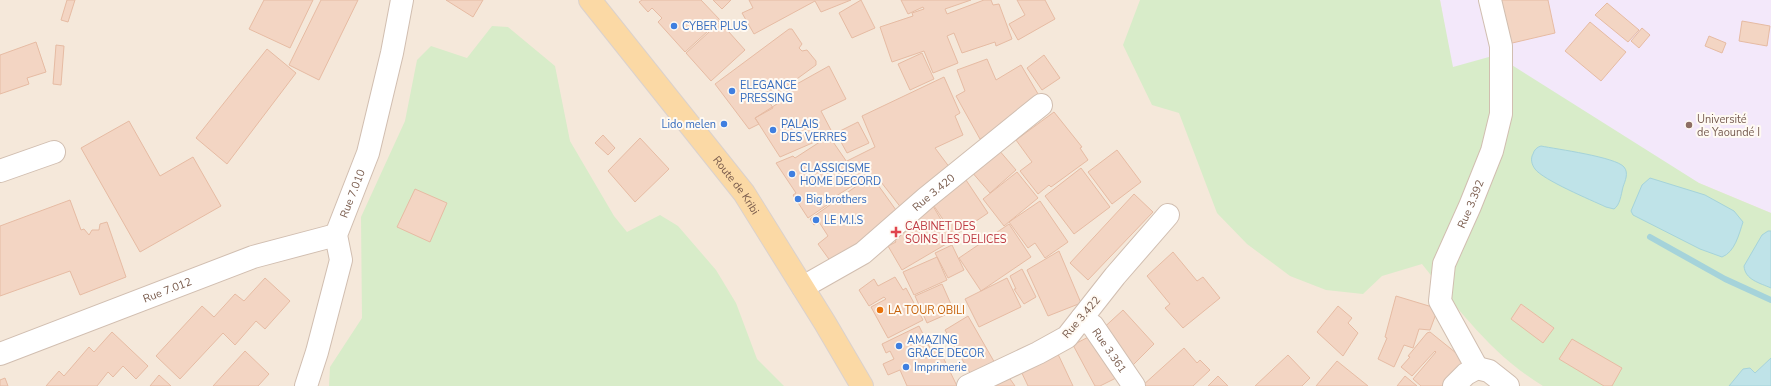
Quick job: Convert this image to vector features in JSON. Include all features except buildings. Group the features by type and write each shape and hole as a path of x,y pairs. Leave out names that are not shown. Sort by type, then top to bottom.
{"main road":[{"name":"Route de Kribi","path":"590,0 744,193 803,287 862,386"}],"street":[{"name":"Rue 7.010","path":"336,234 368,152 392,53 402,0"},
{"name":"Rue 3.392","path":"1477,368 1440,301 1444,264 1490,156 1501,114 1501,46 1490,0"},
{"name":"Rue 3.420","path":"803,287 863,253 926,198 1041,105"},
{"path":"0,171 54,152"},
{"name":"Rue 3.422","path":"968,386 1038,353 1067,336 1168,215"},
{"name":"Rue 7.012","path":"0,354 253,257 336,234"},
{"path":"306,386 317,352 341,260 336,234"},
{"name":"Rue 3.361","path":"1082,318 1093,326 1134,386"},
{"path":"1454,386 1466,374 1477,368 1489,371 1508,386"}],"shaded area":[{"path":"0,0 1771,0 1771,386 0,386"},
{"name":"Université de Yaoundé I","path":"1440,0 1771,0 1771,213 1699,183 1452,67"}],"green space":[{"path":"1140,0 1440,0 1453,67 1496,55 1699,183 1771,213 1771,358 1755,373 1743,369 1729,386 1543,386 1508,361 1477,331 1422,264 1382,276 1363,294 1326,290 1290,276 1247,244 1217,213 1179,113 1152,105 1123,45"},
{"path":"492,26 508,27 555,66 570,141 614,216 627,232 660,215 678,226 716,270 736,303 757,359 784,386 329,386 330,367 362,318 361,217 405,121 417,60 431,46 467,58"}],"water":[{"path":"1541,146 1572,151 1619,163 1625,169 1626,177 1618,205 1614,209 1606,207 1568,190 1540,174 1532,164 1532,156 1535,150"},
{"path":"1650,178 1705,195 1734,211 1743,222 1736,242 1730,251 1722,257 1700,249 1633,215 1631,211 1642,185"},
{"path":"1768,231 1771,231 1771,288 1750,278 1745,271 1744,266 1762,235"},
{"path":"1771,358 1771,386 1729,386 1743,369 1750,368 1755,373"}],"waterway":[{"path":"1650,237 1725,279 1771,300"}],"place":[{"name":"CYBER PLUS","path":"674,26"},
{"name":"ELEGANCE PRESSING","path":"732,91"},
{"name":"Lido melen","path":"724,124"},
{"name":"Université de Yaoundé I","path":"1689,125"},
{"name":"PALAIS DES VERRES","path":"773,130"},
{"name":"CLASSICISME HOME DECORD","path":"792,174"},
{"name":"Big brothers","path":"798,199"},
{"name":"LE M.I.S","path":"816,220"},
{"name":"CABINET DES SOINS LES DELICES","path":"896,232"},
{"name":"LA TOUR OBILI","path":"880,310"},
{"name":"AMAZING GRACE DECOR","path":"899,346"},
{"name":"Imprimerie","path":"906,367"}]}
